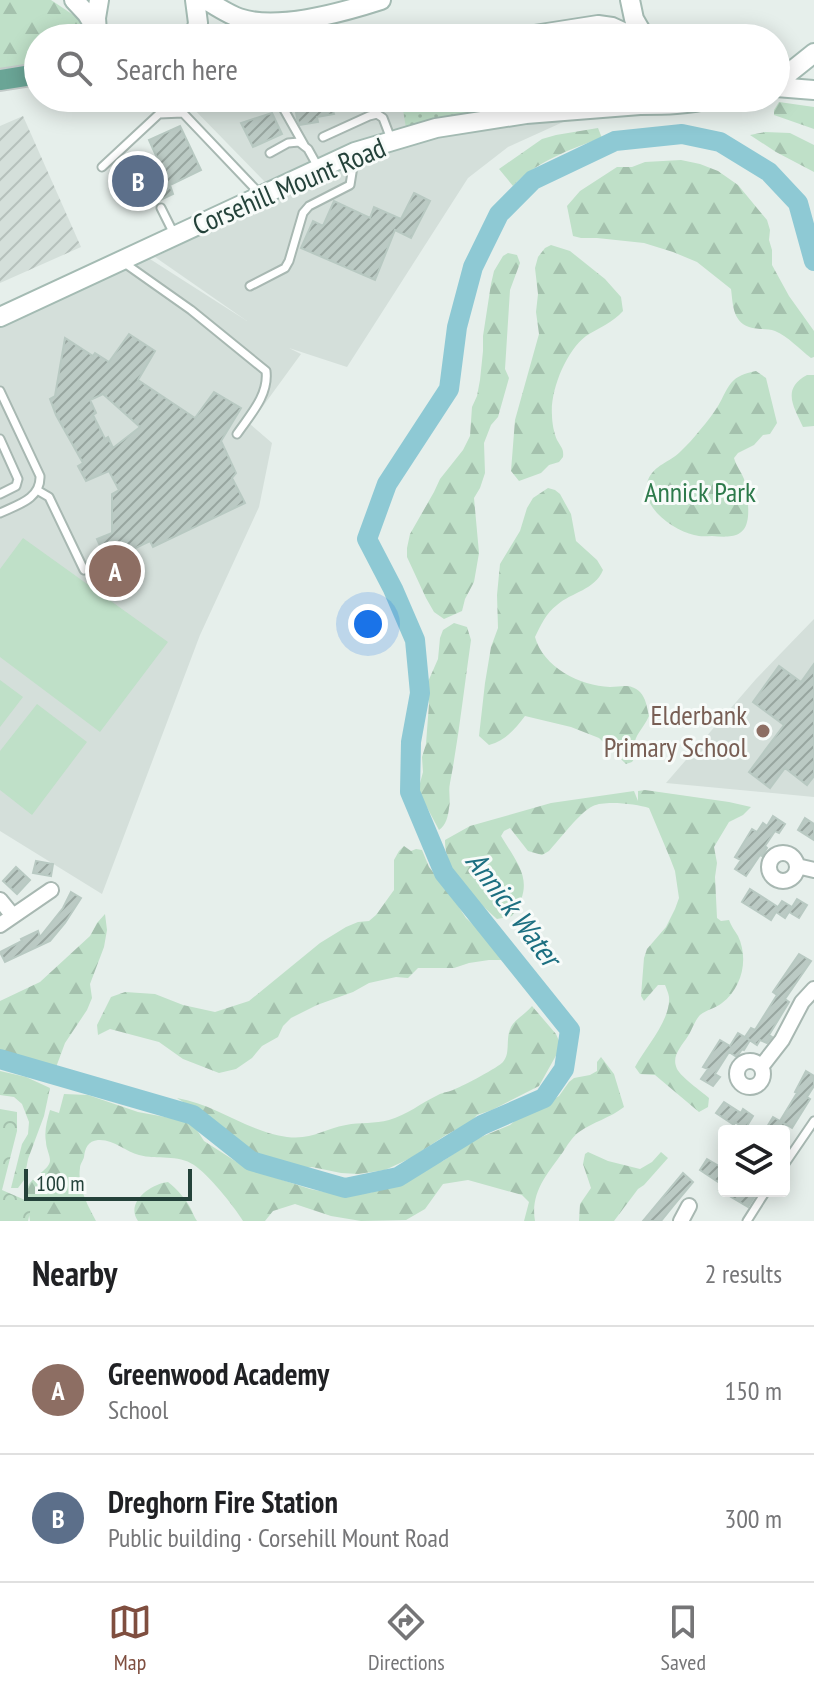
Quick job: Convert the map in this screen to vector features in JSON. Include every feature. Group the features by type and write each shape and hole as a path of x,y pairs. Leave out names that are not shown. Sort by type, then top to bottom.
{"main road":[{"path":"74,0 93,24"},
{"path":"97,24 99,0"},
{"path":"195,0 198,24"},
{"path":"206,0 238,18 265,22 317,17 372,3"},
{"path":"630,0 637,24"},
{"path":"790,72 814,53"},
{"path":"0,80 24,76"},
{"path":"790,88 814,90"},
{"name":"Corsehill Mount Road","path":"0,317 355,152 505,112"}],"street":[{"path":"797,866 814,870"},
{"path":"0,925 51,890"},
{"path":"0,900 13,916"},
{"path":"761,1067 782,1040 802,1002 814,989"},
{"path":"681,1221 689,1206"}],"lane":[{"path":"285,112 319,169"},
{"path":"102,167 159,114 183,113 262,196"},
{"path":"323,137 377,114 385,121 392,141"},
{"path":"270,153 294,142 304,145"},
{"path":"250,286 285,268 303,213 309,206 350,185 355,152"},
{"path":"161,208 175,236"},
{"path":"121,261 191,310 266,371 267,382 259,402 237,434"},
{"path":"0,391 2,406 33,462 41,484 28,499 0,513"},
{"path":"0,439 18,483 13,489 0,494"},
{"path":"0,461 9,457"},
{"path":"15,470 33,462"},
{"path":"37,490 49,497 84,570"},
{"path":"790,1156 814,1121"},
{"path":"747,1221 762,1197"}],"shaded area":[{"path":"197,112 585,112 508,147 468,178 347,367 289,348 301,354 250,424 272,443 259,507 200,635 102,894 0,831 0,317 139,252 247,321 155,257 271,201 264,181"},
{"path":"23,116 81,247 0,283 0,126"},
{"name":"Elderbank Primary School","path":"814,619 814,797 666,783 756,679"}],"green space":[{"path":"0,0 51,0 78,18 81,24 24,24 24,67 0,71"},
{"path":"790,104 814,107 814,129 774,115 774,112 790,112"},
{"path":"403,112 490,112 449,117 406,128"},
{"path":"598,128 602,138 542,164 513,186 499,169 542,139"},
{"path":"790,133 814,145 814,172 750,135"},
{"path":"681,160 718,171 738,185 767,220 772,265 814,331 814,357 811,358 775,331 743,324 734,311 731,289 697,262 644,243 573,236 567,206 580,191 617,167"},
{"path":"551,245 570,251 605,279 621,297 623,311 586,336 572,351 561,372 552,415 563,457 541,473 519,481 511,471 515,420 539,334 535,268 538,257"},
{"path":"508,253 517,255 520,263 510,290 505,369 509,378 498,417 484,443 485,473 474,498 479,553 474,582 462,611 444,619 434,612 426,598 407,557 407,548 410,534 440,479 470,436 491,284 494,271"},
{"name":"Annick Park","path":"756,371 766,378 777,423 770,434 763,435 734,458 746,488 748,513 745,528 738,534 728,536 699,536 677,528 653,508 646,490 648,480 654,471 695,436 736,378"},
{"path":"814,375 814,426 803,427 793,405 792,392 799,380"},
{"path":"548,488 560,494 571,514 576,541 597,560 603,570 595,582 553,608 535,637 539,648 554,666 575,679 598,686 633,687 642,694 649,716 636,739 636,756 626,764 599,738 571,727 525,716 510,734 495,743 489,745 479,736 491,647 498,628 500,564 520,531 533,498"},
{"path":"23,538 168,642 100,732 0,657 0,569"},
{"path":"454,623 467,627 471,640 449,786 449,811 439,830 419,787 426,744 427,684 438,659 443,630"},
{"path":"0,680 23,697 0,727"},
{"path":"37,704 87,742 32,815 0,790 0,751"},
{"path":"634,791 638,801 638,791 751,807 729,822 714,847 717,918 729,920 738,936 743,954 742,972 729,997 698,1017 675,1060 679,1073 709,1098 708,1107 699,1112 655,1075 640,1074 635,1067 662,1024 669,1006 665,985 658,985 644,1001 641,996 644,958 647,949 666,927 679,898 675,871 649,808 613,803 593,806 542,855 528,851 510,828 504,831 501,836 519,866 524,884 512,916 497,919 479,903 455,874 446,852 445,840 470,826 551,803"},
{"path":"404,846 411,851 422,850 429,867 466,918 504,960 469,963 454,968 418,968 408,978 396,977 369,983 291,1018 278,1037 262,1046 252,1058 236,1069 219,1073 183,1059 159,1042 110,1029 98,1035 97,1025 111,997 125,992 155,994 183,1005 215,1012 249,1001 320,943 346,927 369,921 376,915 394,890 394,860"},
{"path":"105,914 107,930 90,984 92,998 65,1043 55,1070 0,1052 0,1001 40,982 90,936"},
{"path":"532,1006 559,1041 558,1052 539,1086 477,1115 471,1122 411,1158 385,1170 358,1174 312,1167 295,1170 243,1147 211,1127 194,1109 177,1098 205,1106 259,1130 287,1137 311,1136 346,1125 389,1120 500,1064 507,1054 511,1027"},
{"path":"601,1057 614,1074 624,1107 572,1139 541,1184 535,1202 535,1221 524,1221 529,1202 522,1195 468,1180 443,1184 425,1209 406,1220 361,1221 331,1216 295,1204 273,1211 265,1221 243,1221 206,1175 194,1165 181,1160 139,1155 98,1140 89,1143 86,1148 79,1175 84,1196 96,1221 30,1221 27,1190 31,1181 49,1165 45,1138 47,1122 50,1110 59,1113 64,1094 88,1095 138,1112 187,1121 204,1141 246,1168 310,1189 334,1194 370,1193 443,1161 474,1140 534,1111 559,1096 574,1078 597,1071 597,1062"},
{"path":"0,1071 26,1077 50,1088 24,1180 18,1188 11,1188 29,1122 22,1104 14,1097 0,1095"},
{"path":"0,1109 17,1112 17,1131 2,1190 32,1203 28,1221 0,1221"},
{"path":"588,1152 640,1169 661,1152 668,1158 638,1189 614,1221 579,1221 580,1204 591,1188 583,1164"},
{"path":"168,1182 184,1198 197,1221 138,1221 135,1214 137,1201 147,1190"}],"building":[{"path":"296,112 334,114 317,117 318,122 300,125"},
{"path":"272,113 282,134 253,147 241,123"},
{"path":"180,126 201,170 170,185 173,194 150,205 147,199 136,205 125,180 136,175 134,170 158,160 149,140"},
{"path":"414,193 430,201 411,238 395,230 375,280 301,248 313,221 323,226 334,201 370,218 374,207 401,219"},
{"path":"129,334 155,351 138,380 195,418 214,392 241,408 221,441 236,473 232,478 245,503 153,547 150,541 123,554 119,549 105,557 97,539 112,533 112,494 119,490 109,471 86,481 78,466 83,463 50,399 55,396 65,338 109,362","holes":["103,394 140,427 113,448 93,415 96,413 90,400"]},
{"path":"814,664 814,776 807,785 785,768 770,788 749,772 784,725 753,702 779,666 801,682"},
{"path":"773,816 785,824 779,833 775,831 762,856 746,876 735,869 741,860 735,857 752,829 757,832 763,823 767,826"},
{"path":"805,818 814,824 814,840 798,830"},
{"path":"36,861 53,864 51,876 33,873"},
{"path":"16,867 30,880 17,894 3,881"},
{"path":"750,889 778,907 782,901 792,907 785,918 776,912 771,920 742,902"},
{"path":"71,892 81,898 50,941 5,962 0,952 38,931 40,937 63,908"},
{"path":"797,899 807,905 799,918 789,912"},
{"path":"799,954 811,961 785,999 789,1002 769,1035 772,1037 767,1043 760,1040 757,1045 745,1037 751,1028 755,1030 777,995 773,992"},
{"path":"738,1033 750,1040 744,1050 737,1057 729,1052 715,1074 720,1077 713,1086 701,1079 708,1069 703,1067 720,1040 730,1046"},
{"path":"806,1071 814,1076 814,1086 807,1097 810,1099 792,1128 782,1122 784,1125 768,1125 773,1117 780,1121"},
{"path":"724,1102 741,1113 743,1109 753,1116 747,1125 735,1122 734,1125 716,1113"},
{"path":"707,1159 718,1165 718,1182 700,1170"},
{"path":"683,1173 693,1182 661,1221 643,1221"},
{"path":"731,1197 754,1197 748,1207"}],"waterway":[{"name":"Annick Water","path":"0,1059 193,1115 251,1161 345,1188 398,1177 482,1125 544,1098 564,1069 570,1030 444,873 410,792 411,742 420,693 415,640 367,539 387,484 449,389 457,327 473,267 499,214 533,180 615,141 682,134 720,142 769,172 798,203 814,261"}],"place":[{"name":"Dreghorn Fire Station","path":"138,181"},
{"name":"Greenwood Academy","path":"115,571"},
{"name":"Elderbank Primary School","path":"763,731"}]}
